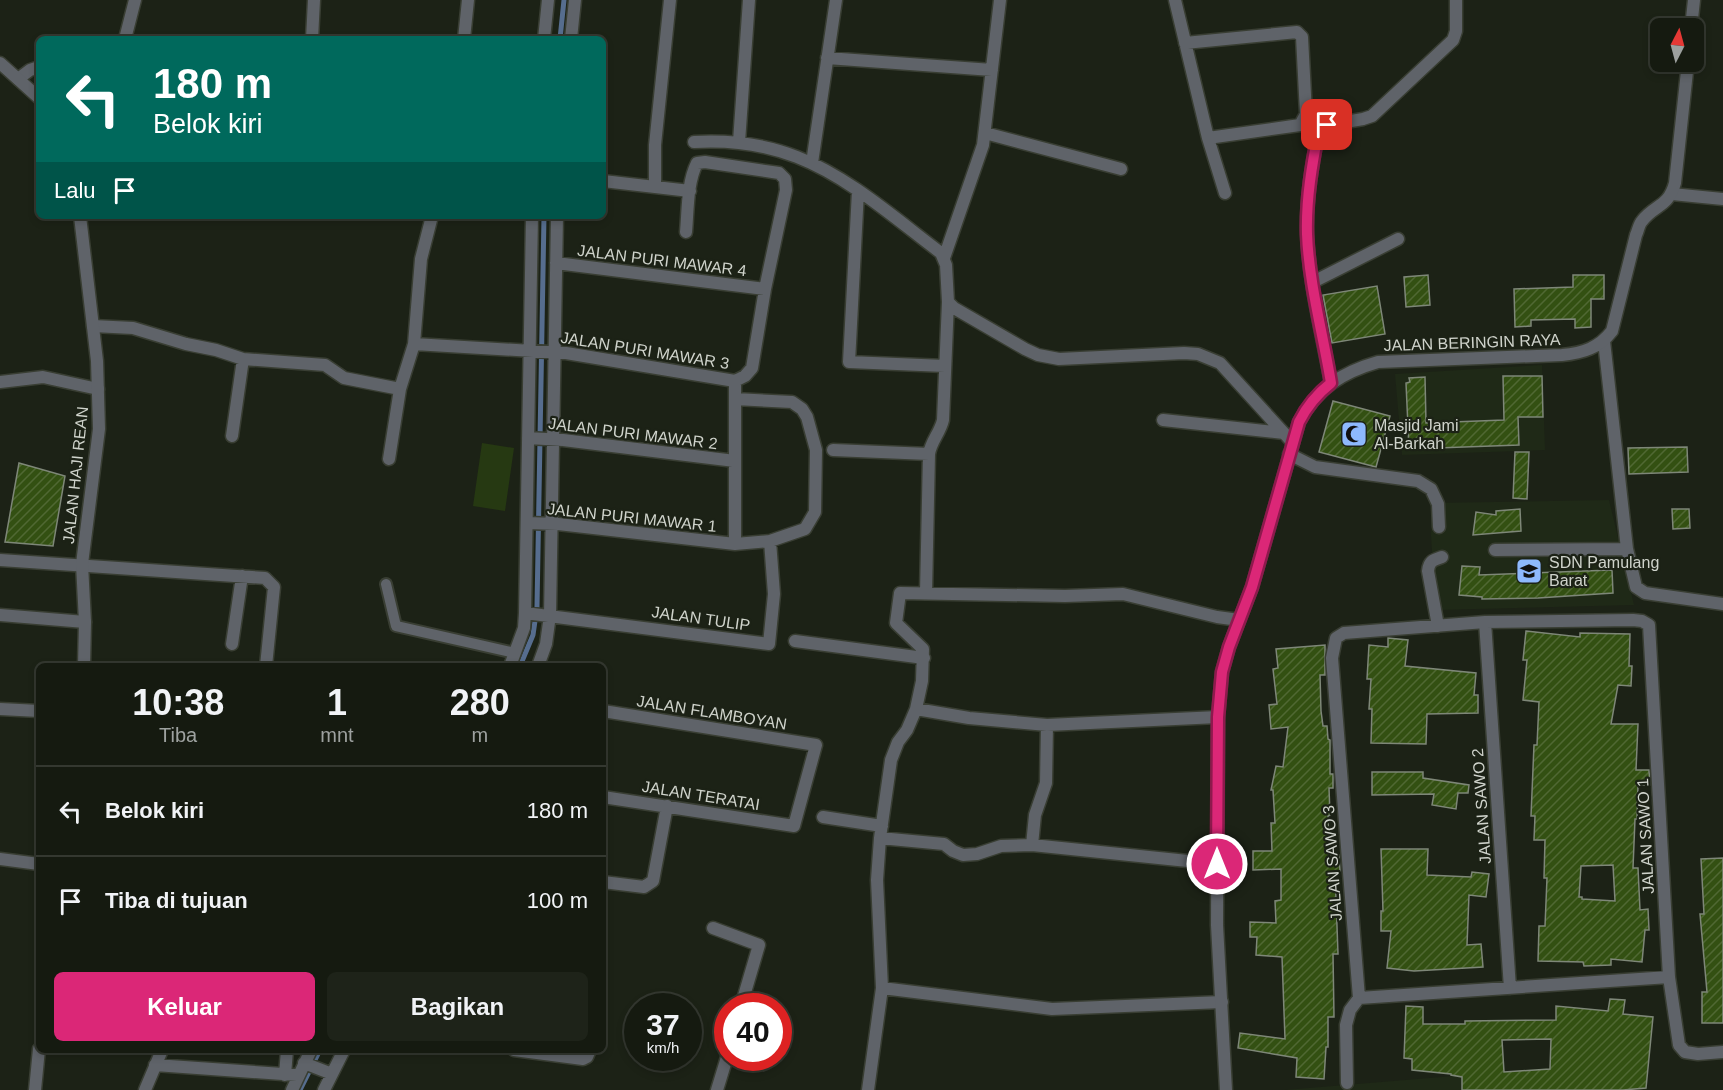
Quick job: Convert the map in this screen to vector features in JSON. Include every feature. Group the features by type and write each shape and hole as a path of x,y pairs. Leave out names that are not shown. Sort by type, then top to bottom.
{"street":[{"path":"126,36 135,0"},
{"path":"312,36 314,0"},
{"path":"464,36 468,0"},
{"path":"544,36 548,0"},
{"path":"571,36 575,0"},
{"path":"655,187 655,145 670,0"},
{"path":"739,142 749,0"},
{"path":"812,163 836,0"},
{"path":"926,593 929,454 932,441 940,430 943,420 948,302 944,258 983,145 1000,0"},
{"path":"1175,0 1208,138 1225,192"},
{"path":"1331,383 1307,234 1310,176 1319,129 1322,126 1372,116 1454,40 1456,0"},
{"path":"1692,18 1694,0"},
{"path":"1185,42 1297,32 1302,38 1306,114 1300,125 1208,138"},
{"path":"827,58 992,70"},
{"path":"0,63 36,95"},
{"path":"18,79 36,68"},
{"path":"1687,72 1672,194 1668,201 1642,220 1636,235 1612,332 1604,342 1627,549 1636,587 1644,592 1723,604"},
{"path":"985,133 1121,169"},
{"path":"705,162 700,142 739,142 795,156 812,163 858,191 941,253 944,258"},
{"path":"686,232 690,191 697,163 705,162 779,173 785,179 786,190 765,289 752,368 745,376 735,381 735,544"},
{"path":"606,181 690,191"},
{"path":"858,191 849,362 945,366"},
{"path":"1672,194 1723,199"},
{"name":"JALAN HAJI REAN","path":"80,219 93,326 99,429 82,564 84,663"},
{"path":"389,459 400,389 414,344 421,259 431,219"},
{"path":"511,663 527,613 532,219"},
{"path":"539,663 546,644 548,615 552,352 557,219"},
{"path":"1313,282 1398,239"},
{"name":"JALAN PURI MAWAR 4","path":"556,263 765,289"},
{"path":"948,302 954,308 1038,355 1059,359 1164,353 1198,354 1210,358 1220,363 1230,373 1289,444 1315,468 1418,481 1431,489 1438,504 1439,527"},
{"path":"93,326 133,328 243,358 325,365 344,378 400,389"},
{"name":"JALAN BERINGIN RAYA","path":"1226,1090 1217,925 1218,717 1222,672 1252,587 1289,444 1306,408 1320,391 1331,383 1355,368 1378,362 1562,355 1588,350 1604,342"},
{"name":"JALAN PURI MAWAR 3","path":"414,344 552,352 735,381"},
{"path":"232,436 243,358"},
{"path":"0,382 44,377 98,389"},
{"name":"JALAN PURI MAWAR 1","path":"529,523 735,544 770,541 805,529 815,512 816,450 807,417 802,409 792,402 735,399"},
{"path":"1163,420 1289,444"},
{"name":"JALAN PURI MAWAR 2","path":"530,438 735,461"},
{"path":"832,450 929,454"},
{"name":"JALAN TULIP","path":"527,613 769,644 774,594 770,541"},
{"path":"1495,550 1627,549"},
{"path":"1442,557 1431,560 1428,571 1438,626 1485,622"},
{"path":"0,560 265,578 274,587 266,663"},
{"path":"232,644 242,576"},
{"path":"868,1090 882,988 877,880 881,832 891,760 916,709 924,658 923,650 899,627 896,619 900,593 1065,596 1123,594 1217,617 1239,620"},
{"path":"0,615 85,622"},
{"name":"JALAN SAWO 1","path":"1485,622 1642,621 1648,625 1669,977 1679,1045 1685,1052 1723,1053"},
{"name":"JALAN SAWO 2","path":"1485,622 1510,988"},
{"name":"JALAN SAWO 3","path":"1359,998 1332,658 1336,638 1344,633 1438,626"},
{"path":"795,641 924,658"},
{"path":"0,709 36,711"},
{"path":"916,709 969,718 1047,725 1218,717"},
{"name":"JALAN FLAMBOYAN","path":"606,711 816,745 794,826"},
{"path":"1032,845 1035,815 1046,783 1047,725"},
{"name":"JALAN TERATAI","path":"606,797 794,826"},
{"path":"606,882 644,887 653,881 667,806"},
{"path":"823,817 881,832 944,844 963,855 977,854 1001,846 1032,845 1217,864"},
{"path":"0,859 36,864"},
{"path":"713,928 759,945 745,993"},
{"path":"1347,1083 1346,1025 1350,1010 1359,998 1669,977"},
{"path":"882,988 1052,1009 1222,1002"},
{"path":"36,1090 39,1053"},
{"path":"146,1090 161,1053"},
{"path":"287,1053 292,1090"},
{"path":"155,1065 291,1075 304,1063 309,1053"},
{"path":"324,1090 342,1053"},
{"path":"568,1053 586,1054"},
{"path":"304,1063 332,1074"},
{"path":"717,1090 723,1071"}],"lane":[{"path":"386,584 396,626 515,653"}],"shaded area":[{"path":"1542,365 1545,450 1402,455 1395,374"},
{"name":"SDN Pamulang Barat","path":"1609,500 1634,605 1436,610 1431,536 1432,503"},
{"path":"1645,1060 1647,1090 1285,1090"}],"green space":[{"path":"482,443 514,448 505,511 473,506"}],"building":[{"path":"1428,275 1430,305 1406,307 1404,277"},
{"path":"1573,275 1604,275 1604,299 1591,299 1591,327 1575,328 1575,319 1531,320 1531,326 1515,327 1514,289 1573,287"},
{"path":"1377,286 1385,334 1332,343 1323,295"},
{"path":"1503,376 1542,376 1543,417 1518,417 1519,445 1409,449 1406,383 1410,382 1409,378 1425,377 1426,423 1504,420"},
{"name":"Masjid Jami Al-Barkah","path":"1333,401 1390,416 1376,467 1319,452"},
{"path":"1687,447 1688,472 1629,474 1628,448"},
{"path":"1515,452 1529,452 1527,499 1513,498"},
{"path":"19,463 65,476 53,546 5,542"},
{"path":"1520,509 1521,531 1473,535 1476,512 1496,515 1496,511"},
{"path":"1672,509 1689,509 1690,528 1673,529"},
{"path":"1462,566 1480,567 1479,575 1612,570 1613,593 1482,599 1482,597 1459,595"},
{"path":"1526,631 1580,637 1580,633 1630,634 1631,686 1618,685 1611,724 1638,724 1636,770 1649,770 1650,785 1638,785 1633,868 1638,868 1640,910 1648,909 1649,930 1645,930 1642,962 1611,959 1611,965 1584,966 1583,962 1538,961 1539,926 1545,926 1547,878 1544,878 1545,840 1534,840 1535,816 1531,816 1534,745 1537,745 1539,702 1523,700 1527,660 1523,660","holes":["1613,865 1615,901 1579,897 1581,866"]},
{"path":"1388,638 1408,640 1405,666 1476,673 1474,695 1478,695 1478,713 1427,714 1426,744 1371,743 1372,709 1369,709 1371,679 1367,679 1369,645 1388,647"},
{"path":"1325,645 1325,675 1320,675 1321,711 1323,726 1327,726 1330,740 1330,774 1333,774 1333,788 1329,788 1329,855 1339,855 1340,871 1335,871 1338,954 1333,954 1334,1017 1328,1017 1328,1047 1326,1047 1324,1079 1296,1077 1297,1058 1238,1048 1240,1033 1285,1039 1282,957 1256,955 1257,937 1250,937 1250,922 1276,923 1275,901 1281,900 1281,869 1253,870 1253,851 1272,851 1271,823 1275,823 1273,790 1271,790 1276,766 1283,767 1288,727 1271,729 1269,705 1277,704 1273,669 1278,668 1276,649"},
{"path":"1372,772 1423,772 1423,778 1469,785 1468,793 1458,793 1456,809 1432,805 1434,794 1372,795"},
{"path":"1381,849 1428,849 1427,875 1471,877 1472,872 1489,874 1486,897 1469,895 1467,945 1481,944 1483,967 1414,971 1387,968 1391,931 1381,931 1381,911 1383,911"},
{"path":"1723,858 1723,1023 1702,1023 1702,992 1707,992 1700,914 1704,914 1701,859"},
{"path":"1610,999 1625,1000 1623,1014 1653,1017 1646,1088 1462,1090 1462,1077 1412,1070 1412,1059 1404,1058 1406,1006 1423,1007 1423,1024 1556,1020 1556,1006 1608,1011","holes":["1551,1039 1550,1069 1504,1072 1502,1040"]}],"waterway":[{"path":"560,36 564,0"},
{"path":"521,663 533,635 537,607 544,219"},
{"path":"300,1090 318,1053"}],"place":[{"name":"Masjid Jami Al-Barkah","path":"1354,434"},
{"name":"SDN Pamulang Barat","path":"1529,571"}],"route":[{"path":"1217,864 1218,717 1222,672 1252,587 1299,422 1306,408 1320,391 1331,383 1307,234 1310,176 1319,129 1327,125"}]}
